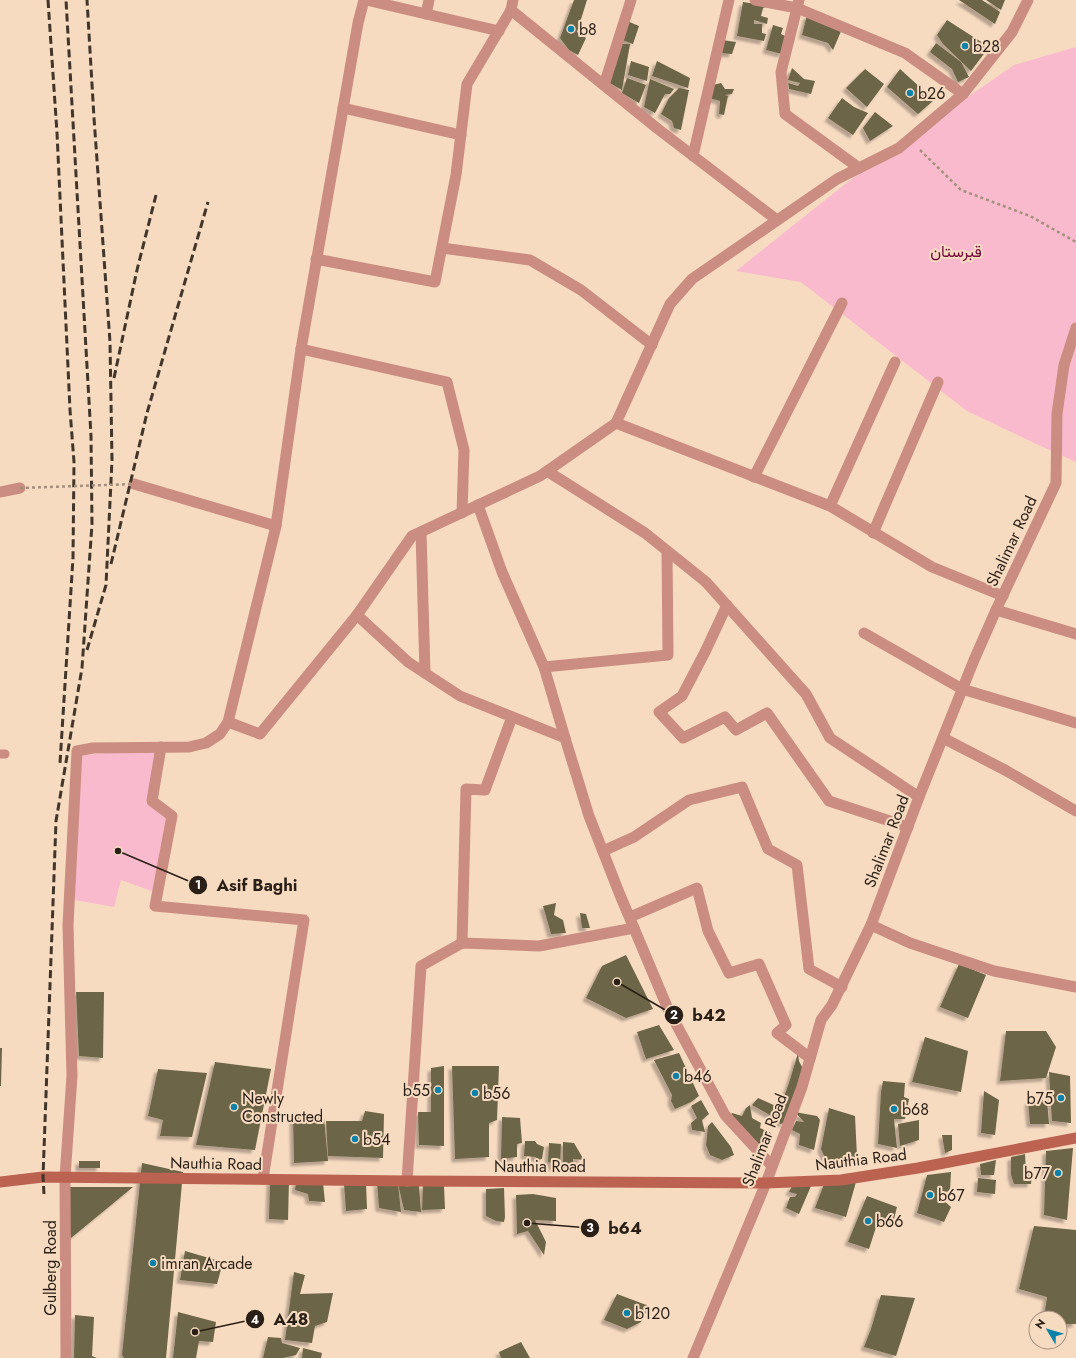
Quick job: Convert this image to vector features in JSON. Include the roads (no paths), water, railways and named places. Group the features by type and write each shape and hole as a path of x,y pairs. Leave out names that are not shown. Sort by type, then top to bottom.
{"main road":[{"name":"Nauthia Road","path":"0,1182 43,1176 407,1181 766,1183 841,1180 918,1168 1076,1138"}],"street":[{"path":"263,1179 304,920 155,906 172,816 152,801 161,747 189,747 206,743 220,734 228,722 276,526 301,349 316,259 358,23 365,0 499,31"},
{"path":"426,14 429,0"},
{"path":"604,85 631,0"},
{"path":"693,156 728,0"},
{"path":"754,0 798,4 905,52 964,94"},
{"path":"228,722 260,734 357,615 412,536 540,476 616,423 670,304 692,279 837,179 899,148 910,139 964,94 1012,32 1028,0"},
{"path":"798,4 781,72 786,114 859,168"},
{"path":"316,259 435,282 456,175 467,84 499,31 512,5 604,85 693,156 777,220"},
{"path":"343,108 461,135"},
{"path":"442,248 530,260 581,290 652,345"},
{"path":"754,477 842,303"},
{"name":"Shalimar Road","path":"693,1358 766,1183 802,1086 821,1020 832,1005 842,987 871,925 962,689 996,610 1056,482 1057,414 1064,365 1076,328"},
{"path":"301,349 447,382 464,450 462,513"},
{"path":"830,506 895,362"},
{"path":"873,533 938,382"},
{"path":"616,423 830,506 932,567 1003,596"},
{"path":"547,471 645,532 706,582 806,694 830,738 920,797"},
{"path":"134,484 276,526"},
{"path":"0,492 20,488"},
{"path":"478,505 502,572 544,667 589,816 668,1009 725,1115 772,1166"},
{"path":"421,532 425,673"},
{"path":"544,667 668,655 667,550"},
{"path":"727,605 682,696 659,712 683,738 725,717 736,730 767,713 829,801 908,827"},
{"path":"996,610 1076,634"},
{"path":"357,615 408,662 460,696 565,738"},
{"path":"864,633 962,689 1076,723"},
{"path":"462,943 466,789 485,790 512,717"},
{"path":"943,738 1005,770 1076,811"},
{"name":"Gulberg Road","path":"66,1358 65,1177 72,1076 68,925 77,751 93,748 161,747"},
{"path":"603,852 634,837 689,800 742,787 768,849 796,866 809,969 842,987"},
{"path":"630,917 698,888 708,931 728,973 759,964 786,1025 777,1033 810,1058"},
{"path":"871,925 910,942 994,971 1076,987"},
{"path":"407,1181 421,966 462,943 539,946 634,928"}],"railway":[{"path":"48,0 57,133 70,410 74,462 73,558 60,763"},
{"path":"44,1194 43,1177 56,821 82,668 92,524 91,436 66,0"},
{"path":"87,0 110,342 112,460 106,585 87,650"},
{"path":"114,378 137,270 156,195"},
{"path":"111,564 147,413 208,202"}],"place":[{"name":"b8","path":"571,29"},
{"name":"b28","path":"965,46"},
{"name":"b26","path":"910,93"},
{"name":"Asif Baghi","path":"118,851"},
{"name":"b42","path":"617,982"},
{"name":"b46","path":"676,1076"},
{"name":"b55","path":"438,1090"},
{"name":"b56","path":"475,1093"},
{"name":"b75","path":"1061,1098"},
{"name":"Newly Constructed","path":"234,1107"},
{"name":"b68","path":"894,1109"},
{"name":"b54","path":"355,1139"},
{"name":"b77","path":"1058,1173"},
{"name":"b67","path":"930,1195"},
{"name":"b66","path":"868,1221"},
{"name":"b64","path":"527,1223"},
{"name":"imran Arcade","path":"153,1263"},
{"name":"b120","path":"627,1313"},
{"name":"A48","path":"195,1332"}],"park label":[{"name":"قبرستان","path":"956,251"}]}
